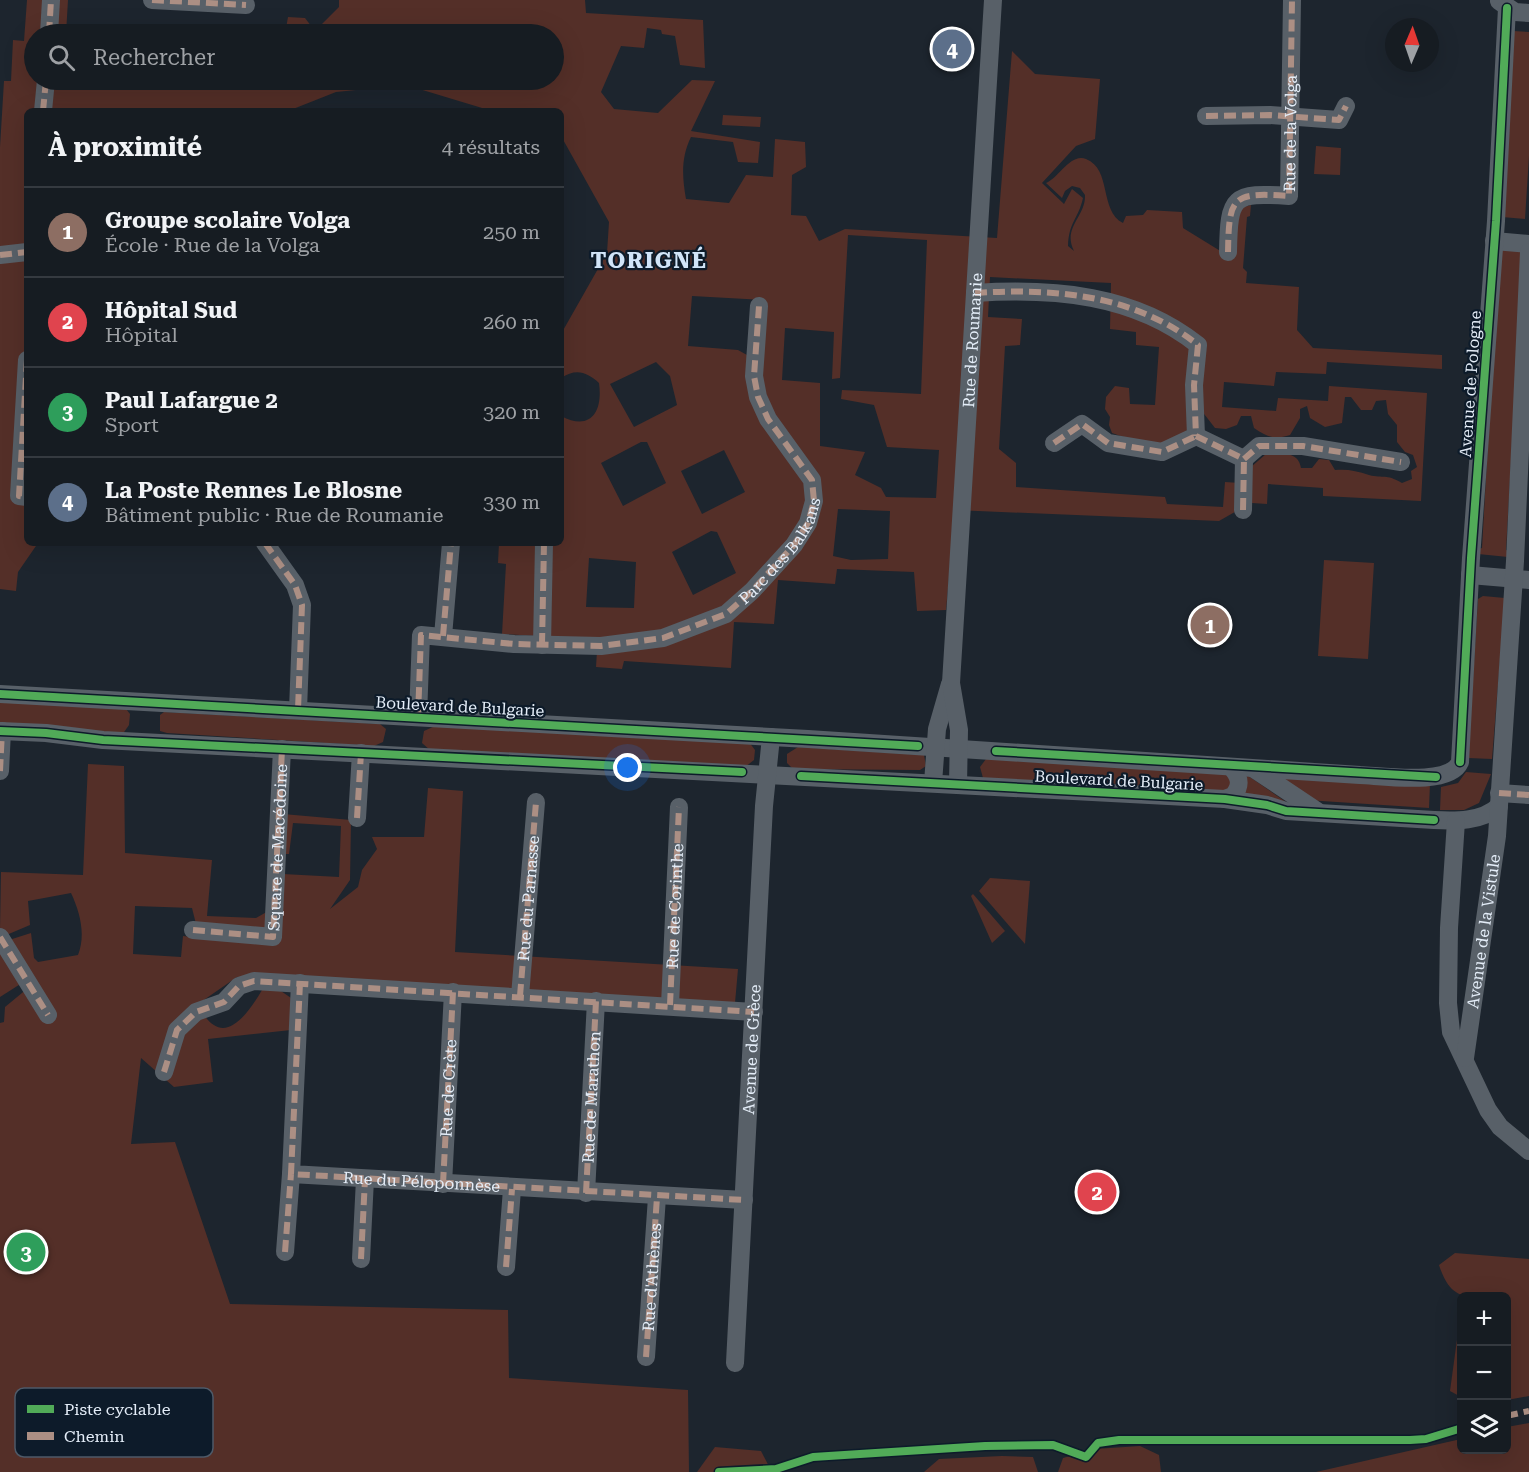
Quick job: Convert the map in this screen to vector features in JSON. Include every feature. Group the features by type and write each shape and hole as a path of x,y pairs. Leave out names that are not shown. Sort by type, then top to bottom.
{"street":[{"path":"50,24 51,0"},
{"path":"152,0 246,5"},
{"name":"Rue de Roumanie","path":"958,785 959,749 951,682 993,0"},
{"name":"Rue de la Volga","path":"1228,252 1229,214 1233,204 1244,196 1259,194 1289,196 1292,0"},
{"path":"1502,4 1529,13"},
{"name":"Avenue de Pologne","path":"1454,772 1460,762 1470,575 1494,241 1502,4"},
{"path":"43,108 45,90"},
{"path":"1206,116 1339,120 1346,106"},
{"path":"1494,241 1529,244"},
{"path":"0,255 24,252"},
{"path":"1529,252 1521,579 1499,800 1529,795"},
{"path":"975,293 1020,290 1120,303 1146,312 1174,327 1198,345 1194,385 1196,436"},
{"name":"Parc des Balkans","path":"418,717 421,635 542,645 602,645 663,638 726,614 752,591 790,550 808,523 814,501 812,480 768,419 758,397 754,376 759,306"},
{"path":"1054,443 1082,424 1108,443 1162,452 1196,436"},
{"path":"1196,436 1244,459"},
{"path":"1243,510 1244,459 1259,446 1303,446 1401,462"},
{"path":"23,496 24,462"},
{"path":"268,546 295,585 302,605 298,710"},
{"path":"443,636 451,546"},
{"path":"542,645 544,546"},
{"path":"1470,575 1521,579"},
{"name":"Rue de Roumanie","path":"933,783 937,729 951,682"},
{"name":"Boulevard de Bulgarie","path":"0,694 771,737 1231,767 1436,777 1454,772"},
{"path":"0,771 1,731"},
{"name":"Boulevard de Bulgarie","path":"1,731 46,733 103,740 1225,799 1268,804 1286,811 1317,811 1455,821 1488,814 1499,800"},
{"name":"Avenue de Grèce","path":"735,1363 767,775 771,737"},
{"name":"Square de Macédoine","path":"193,930 273,937 282,749"},
{"path":"357,818 361,753"},
{"name":"Boulevard de Bulgarie","path":"1225,799 1233,796 1240,785 1231,767"},
{"name":"Boulevard de Bulgarie","path":"1252,768 1317,811"},
{"name":"Avenue de la Vistule","path":"1465,1058 1497,836 1499,800"},
{"name":"Rue du Parnasse","path":"520,996 536,802"},
{"name":"Rue de Corinthe","path":"670,1005 679,807"},
{"name":"Avenue de la Vistule","path":"1455,821 1449,928 1451,1032 1465,1058 1477,1092 1488,1110 1500,1126 1529,1151"},
{"path":"0,937 48,1015"},
{"path":"164,1072 177,1030 196,1012 224,1002 239,986 254,981 754,1012"},
{"path":"285,1252 300,983"},
{"name":"Rue de Crète","path":"443,1184 453,992"},
{"name":"Rue de Marathon","path":"586,1193 596,1001"},
{"name":"Rue du Péloponnèse","path":"291,1174 512,1189 744,1200"},
{"path":"361,1259 365,1179"},
{"path":"506,1268 512,1189"},
{"name":"Rue d'Athènes","path":"646,1357 657,1197"}],"shaded area":[{"path":"27,0 68,0 67,24 25,24"},
{"path":"339,0 585,0 586,13 703,20 705,68 680,65 675,36 662,34 661,30 647,28 644,48 621,46 601,92 614,109 658,113 692,80 715,81 691,131 760,142 758,163 738,162 733,142 691,137 685,152 683,167 686,199 729,203 746,175 773,177 775,139 805,142 806,167 792,175 791,215 806,216 819,241 845,229 997,238 1012,51 1035,74 1100,79 1095,139 1076,146 1042,183 1064,204 1072,189 1083,198 1070,231 1068,246 1074,251 1071,243 1072,229 1082,210 1085,195 1080,188 1072,186 1065,191 1062,198 1046,183 1070,163 1080,158 1094,164 1103,180 1111,209 1123,223 1126,216 1143,215 1147,210 1182,212 1183,228 1222,252 1236,209 1251,205 1250,216 1247,217 1243,268 1247,272 1246,283 1299,287 1297,330 1313,348 1442,355 1442,369 1327,362 1326,374 1276,372 1274,386 1224,382 1222,407 1276,411 1278,398 1328,401 1329,386 1427,393 1421,501 1323,496 1323,488 1268,484 1267,504 1252,503 1251,467 1266,454 1293,456 1301,468 1312,468 1319,459 1329,460 1335,470 1388,477 1402,483 1412,479 1411,471 1417,467 1413,455 1405,452 1397,442 1397,425 1388,414 1386,400 1376,401 1372,410 1361,410 1351,397 1345,397 1342,423 1325,427 1310,418 1307,406 1300,409 1300,418 1290,435 1280,437 1267,435 1254,428 1251,416 1241,416 1237,425 1226,429 1215,428 1201,410 1182,435 1163,444 1141,442 1112,433 1109,425 1110,417 1105,409 1106,397 1115,386 1129,388 1130,404 1155,405 1159,347 1136,345 1136,332 1110,329 1111,283 990,277 988,317 1022,319 1020,345 1005,346 999,449 1016,463 1016,487 1165,497 1167,504 1223,507 1225,482 1240,483 1240,509 1219,521 955,510 946,610 917,611 914,572 837,569 835,584 778,580 774,624 734,622 731,668 624,661 622,669 596,667 597,651 584,639 502,634 506,564 498,563 499,546 564,546 564,417 580,422 593,416 597,410 600,393 599,383 590,376 576,372 564,376 564,329 607,253 609,222 564,141 564,108 482,108 423,90 564,90 564,24 322,24 339,7","holes":["848,235 927,240 921,394 842,390 841,399 874,405 887,447 939,450 936,498 886,497 881,488 855,475 865,452 820,446 820,383 782,380 785,328 834,332 832,379 840,378","692,296 766,300 763,350 747,355 738,350 688,346","656,362 670,376 677,405 634,427 610,384","641,442 647,442 666,483 623,506 601,463","724,450 745,492 702,514 681,471","838,509 890,511 888,559 851,560 833,556","711,531 717,532 736,573 693,595 672,552","589,558 636,562 634,608 586,607"]},
{"path":"288,17 305,18 310,24 287,24"},
{"path":"1513,31 1529,32 1529,156 1525,219 1502,217"},
{"path":"13,40 24,41 24,90 356,90 336,92 296,108 24,108 24,546 36,546 18,572 16,591 0,589 0,147 4,81 11,81"},
{"path":"723,115 761,117 760,127 722,125"},
{"path":"1316,146 1341,148 1340,175 1314,174"},
{"path":"1499,248 1523,249 1506,550 1509,551 1508,557 1478,554 1478,549 1482,548"},
{"path":"1324,560 1374,563 1368,659 1318,656"},
{"path":"1483,596 1505,598 1492,759 1468,758 1478,599"},
{"path":"0,700 126,709 130,714 129,725 122,735 0,725"},
{"path":"164,712 380,724 386,729 383,742 374,746 167,733 160,731 160,715"},
{"path":"435,726 749,742 755,750 754,760 745,767 430,750 422,743 424,731"},
{"path":"798,747 924,755 926,766 920,770 793,769 787,763 787,754"},
{"path":"986,759 1230,773 1230,792 983,778 980,767"},
{"path":"88,764 124,766 125,853 212,860 207,916 256,918 279,905 283,874 339,877 341,826 293,823 289,854 280,854 283,814 351,820 350,880 330,909 358,887 362,870 377,849 372,837 424,837 428,788 463,791 455,952 738,969 735,1003 237,977 198,1004 206,1018 215,1026 223,1028 232,1026 248,1011 262,990 278,989 294,1000 291,1030 208,1039 213,1082 174,1087 141,1058 131,1144 175,1142 230,1304 508,1310 509,1378 688,1390 689,1472 0,1472 0,1023 4,1022 5,1007 28,988 9,940 31,933 34,958 38,962 78,955 82,940 79,916 71,893 28,901 30,925 4,936 0,929 1,872 83,875","holes":["135,906 192,908 197,928 191,937 183,936 181,957 133,954"]},
{"path":"1466,772 1491,774 1479,803 1464,810 1440,810 1441,787 1458,783"},
{"path":"1244,773 1286,802 1241,795"},
{"path":"1276,775 1430,784 1429,808 1306,800"},
{"path":"990,878 1030,881 1025,944 979,891"},
{"path":"973,894 1005,931 992,943 971,896"},
{"path":"0,940 22,983 0,997"},
{"path":"1455,1253 1529,1259 1529,1396 1511,1399 1511,1292 1457,1292 1444,1278 1439,1265"},
{"path":"1457,1339 1457,1395 1450,1391"},
{"path":"1529,1423 1529,1472 1316,1472 1457,1440 1457,1454 1511,1454 1511,1426"},
{"path":"1140,1446 1159,1455 1161,1472 1058,1472 1063,1458 1095,1449"},
{"path":"715,1447 761,1451 772,1472 697,1472"},
{"path":"1033,1457 1038,1472 924,1472 939,1459"}],"marked path":[{"path":"50,24 51,0"},
{"path":"152,0 246,5"},
{"path":"1228,252 1230,219 1237,202 1245,197 1256,195 1289,196 1292,0"},
{"path":"43,108 45,90"},
{"path":"1206,116 1270,115 1339,120 1346,106"},
{"path":"0,255 24,252"},
{"path":"975,293 1034,292 1092,298 1120,305 1173,328 1198,345 1194,385 1196,436"},
{"path":"418,717 421,635 514,644 601,646 663,638 726,614 752,591 794,545 808,523 814,501 812,480 768,419 758,397 754,376 759,306"},
{"path":"24,411 19,496 24,497"},
{"path":"1054,443 1082,424 1108,443 1162,452 1196,436"},
{"path":"1196,436 1244,459"},
{"path":"1244,459 1259,446 1303,446 1401,462"},
{"path":"1243,510 1244,459"},
{"path":"267,546 295,585 302,605 298,710"},
{"path":"443,636 451,546"},
{"path":"542,645 544,546"},
{"path":"0,771 2,731"},
{"path":"193,930 273,937 282,749"},
{"path":"357,818 361,753"},
{"path":"1499,793 1529,795"},
{"path":"520,996 536,802"},
{"path":"670,1005 679,807"},
{"path":"0,937 48,1015"},
{"path":"164,1072 177,1030 196,1012 224,1002 239,986 254,981 754,1012"},
{"path":"300,983 291,1174 744,1200"},
{"path":"443,1184 453,992"},
{"path":"586,1193 596,1001"},
{"path":"285,1252 291,1174"},
{"path":"361,1259 365,1179"},
{"path":"506,1267 512,1189"},
{"path":"646,1357 657,1197"},
{"path":"1511,1415 1529,1411"}],"cycle path":[{"path":"1460,762 1471,558 1496,221 1507,8"},
{"path":"0,694 918,746"},
{"path":"0,731 46,733 103,740 742,772"},
{"path":"996,751 1436,777"},
{"path":"801,776 1225,799 1267,805 1286,811 1434,820"},
{"path":"719,1472 776,1469 813,1457 985,1446 1053,1445 1086,1457 1098,1443 1119,1440 1410,1440 1426,1439 1457,1430"}],"place":[{"name":"La Poste Rennes Le Blosne","path":"952,49"},
{"name":"Groupe scolaire Volga","path":"1210,625"},
{"name":"Hôpital Sud","path":"1097,1192"},
{"name":"Paul Lafargue 2","path":"26,1252"}],"district":[{"name":"TORIGNÉ","path":"649,260"}]}
